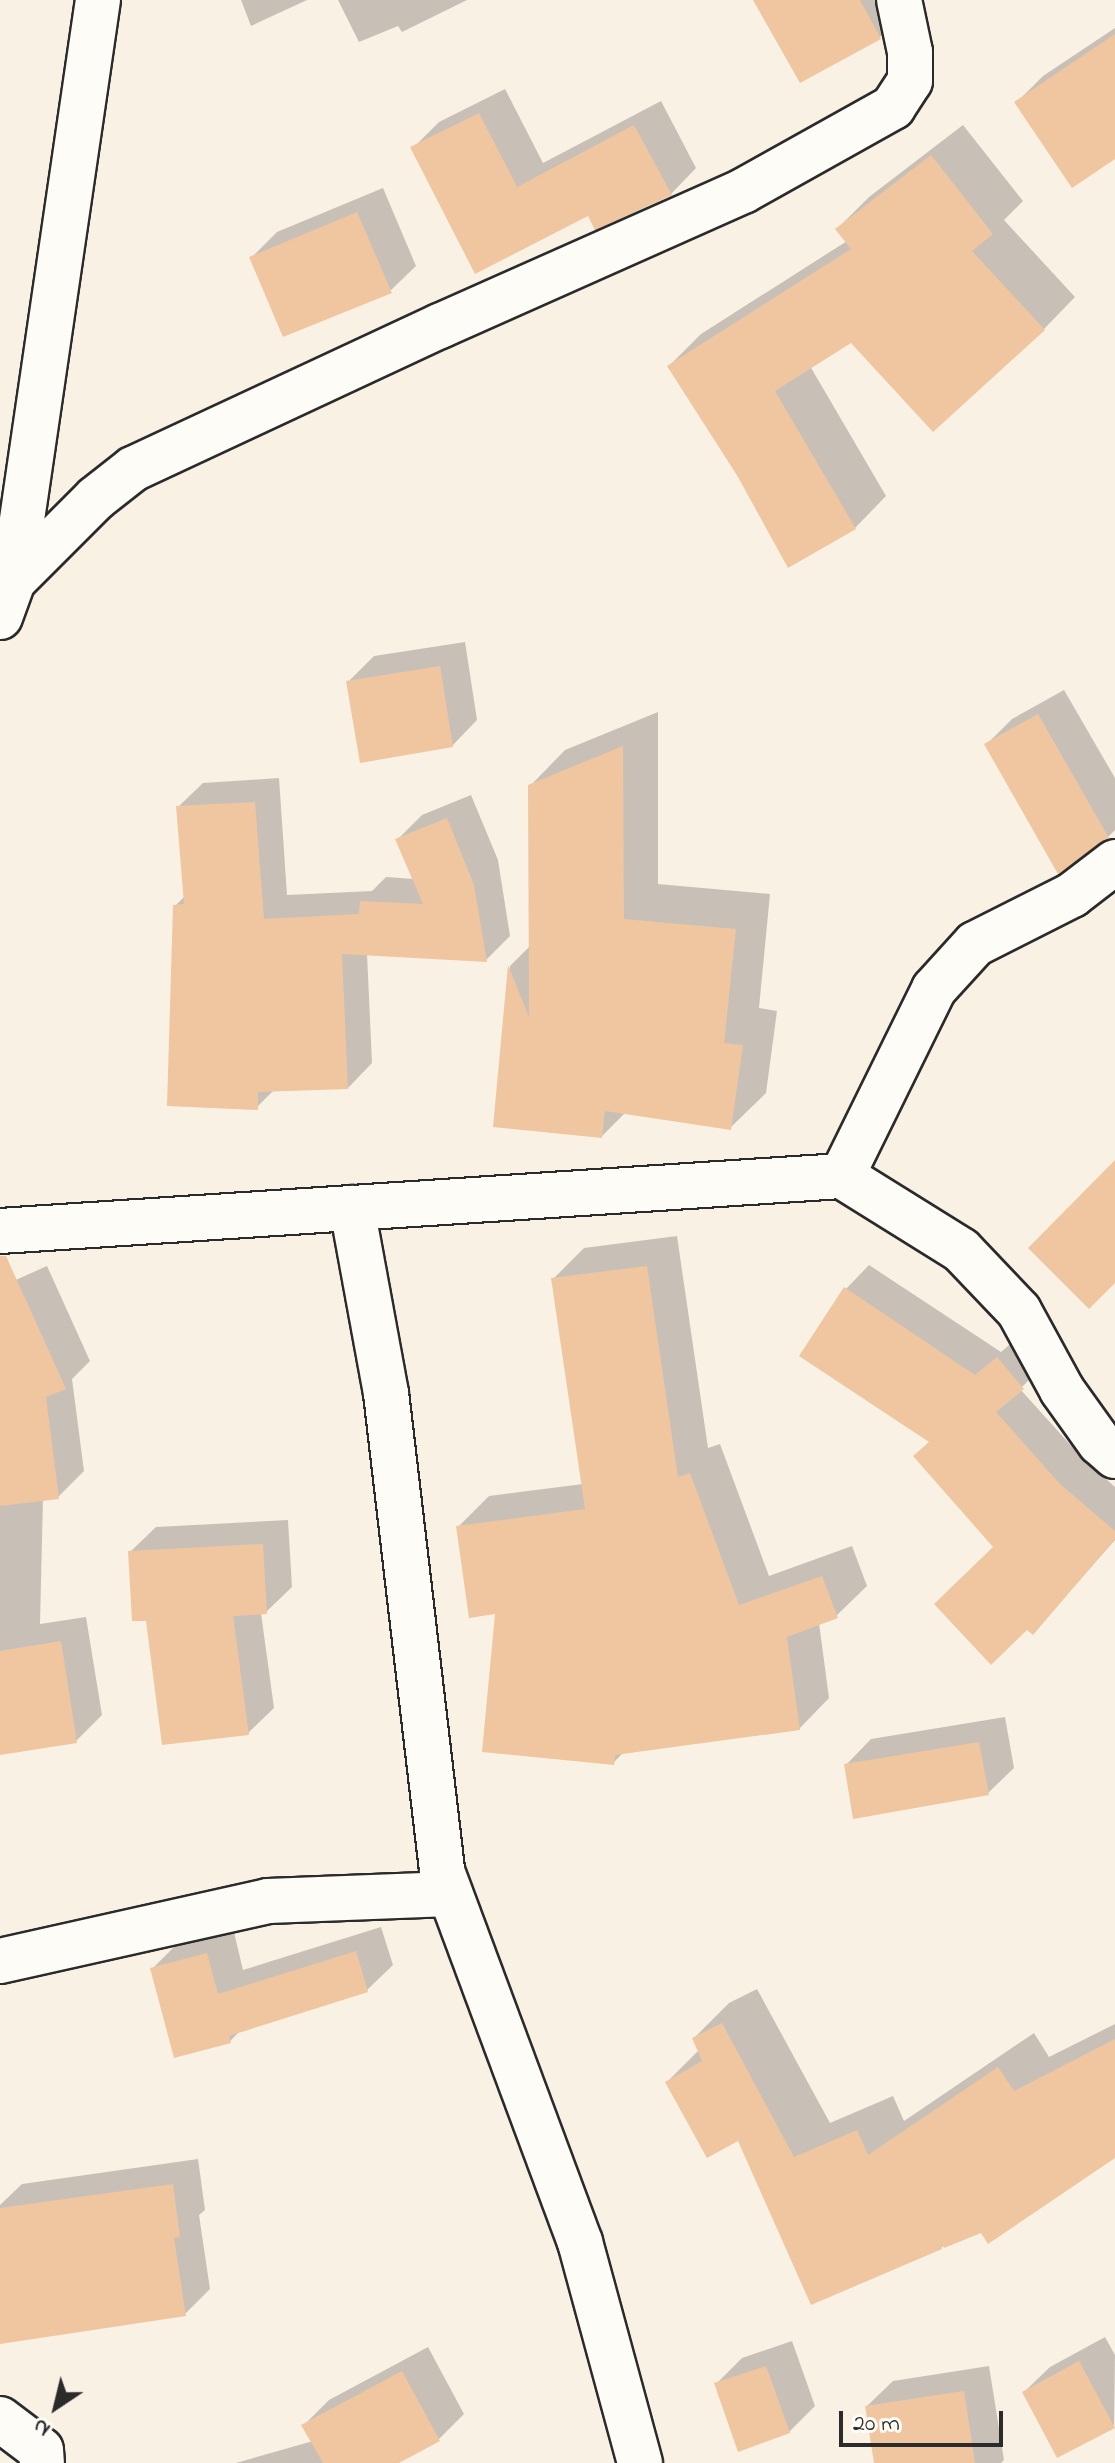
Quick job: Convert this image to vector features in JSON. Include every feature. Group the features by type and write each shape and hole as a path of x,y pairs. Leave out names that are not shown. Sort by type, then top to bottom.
{"street":[{"path":"6,599 98,0"},
{"path":"6,599 96,498 133,469 440,326 743,191 893,107 910,81 910,52 899,0"},
{"path":"842,1176 934,989 975,944 1072,895 1115,862"},
{"path":"0,1231 842,1176 961,1250 1019,1311 1062,1390 1100,1443 1115,1456"},
{"path":"352,1208 386,1393 442,1871 580,2242 640,2463"},
{"path":"0,1961 268,1901 450,1894"},
{"path":"0,2419 41,2450 42,2463"}],"building":[{"path":"753,0 860,0 881,39 800,83"},
{"path":"1115,34 1115,159 1072,188 1014,102"},
{"path":"479,113 517,187 634,125 672,195 595,230 588,216 475,274 410,147"},
{"path":"931,155 993,234 972,251 1045,330 933,432 851,343 775,391 856,529 788,568 738,477 667,366 851,249 835,229"},
{"path":"357,212 392,293 283,337 249,257"},
{"path":"440,666 453,747 360,763 346,681"},
{"path":"1038,714 1109,838 1058,874 984,744"},
{"path":"623,746 624,919 736,929 724,1043 743,1045 731,1130 605,1111 602,1138 493,1127 508,965 529,1017 528,785"},
{"path":"255,802 264,919 359,914 360,901 423,904 395,839 447,818 474,885 487,962 342,954 348,1089 258,1092 258,1110 167,1106 173,905 184,904 176,806"},
{"path":"1115,1160 1115,1283 1089,1309 1028,1248"},
{"path":"0,1256 6,1256 66,1389 46,1397 59,1499 0,1506"},
{"path":"647,1266 678,1477 690,1473 739,1605 822,1576 838,1618 787,1637 800,1730 615,1755 614,1765 482,1752 495,1614 469,1618 456,1526 585,1509 551,1278"},
{"path":"844,1287 975,1375 997,1357 1024,1389 996,1412 1060,1484 1115,1531 1115,1539 1033,1635 1027,1630 991,1665 934,1604 993,1547 913,1456 929,1442 799,1356"},
{"path":"263,1544 267,1614 233,1616 249,1735 162,1745 146,1621 132,1621 128,1551"},
{"path":"61,1641 77,1743 0,1755 0,1651"},
{"path":"979,1742 989,1795 853,1819 844,1764"},
{"path":"356,1951 368,1992 229,2036 231,2043 174,2058 150,1968 207,1953 218,1994"},
{"path":"722,2023 794,2157 857,2130 868,2155 998,2067 1014,2091 1115,2039 1115,2158 988,2244 981,2233 944,2248 941,2243 942,2249 811,2305 738,2141 707,2158 665,2082 702,2061 692,2038"},
{"path":"173,2184 180,2237 174,2238 186,2316 0,2344 0,2208"},
{"path":"1079,2361 1115,2428 1057,2458 1022,2392"},
{"path":"766,2366 790,2433 738,2452 714,2383"},
{"path":"402,2371 440,2441 399,2463 323,2463 301,2425"},
{"path":"964,2391 975,2463 874,2463 865,2406"}]}
